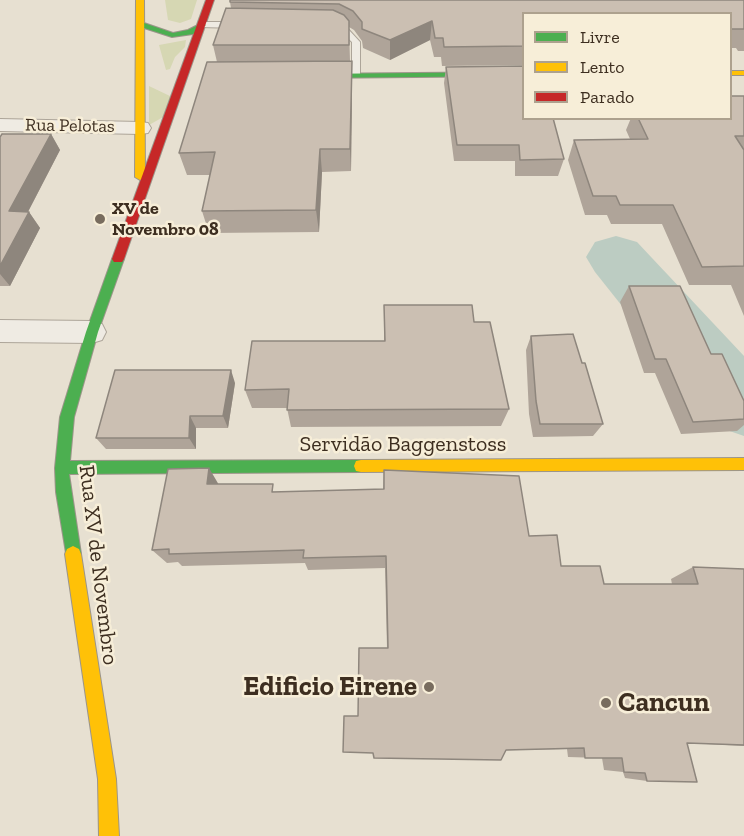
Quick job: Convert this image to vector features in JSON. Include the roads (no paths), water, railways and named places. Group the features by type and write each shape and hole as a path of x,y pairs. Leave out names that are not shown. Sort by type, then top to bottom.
{"main road":[{"name":"Rua XV de Novembro","path":"140,0 140,202"},
{"name":"Rua XV de Novembro","path":"109,836 107,779 63,492 62,468 67,417 92,332 140,202 191,76 210,0"},
{"path":"141,24 172,35 182,34 202,26"},
{"path":"288,76 522,74"},
{"name":"Servidão Baggenstoss","path":"62,468 744,464"}],"street":[{"name":"Rua Pelotas","path":"0,125 140,128"},
{"path":"0,331 92,332"}],"lane":[{"path":"202,26 250,26"},
{"path":"325,27 336,27 352,36 357,54 357,75"}],"waterway":[{"path":"616,257 744,405"}],"place":[{"name":"XV de Novembro 08","path":"100,219"},
{"name":"Edificio Eirene","path":"429,687"},
{"name":"Cancun","path":"606,703"}]}
